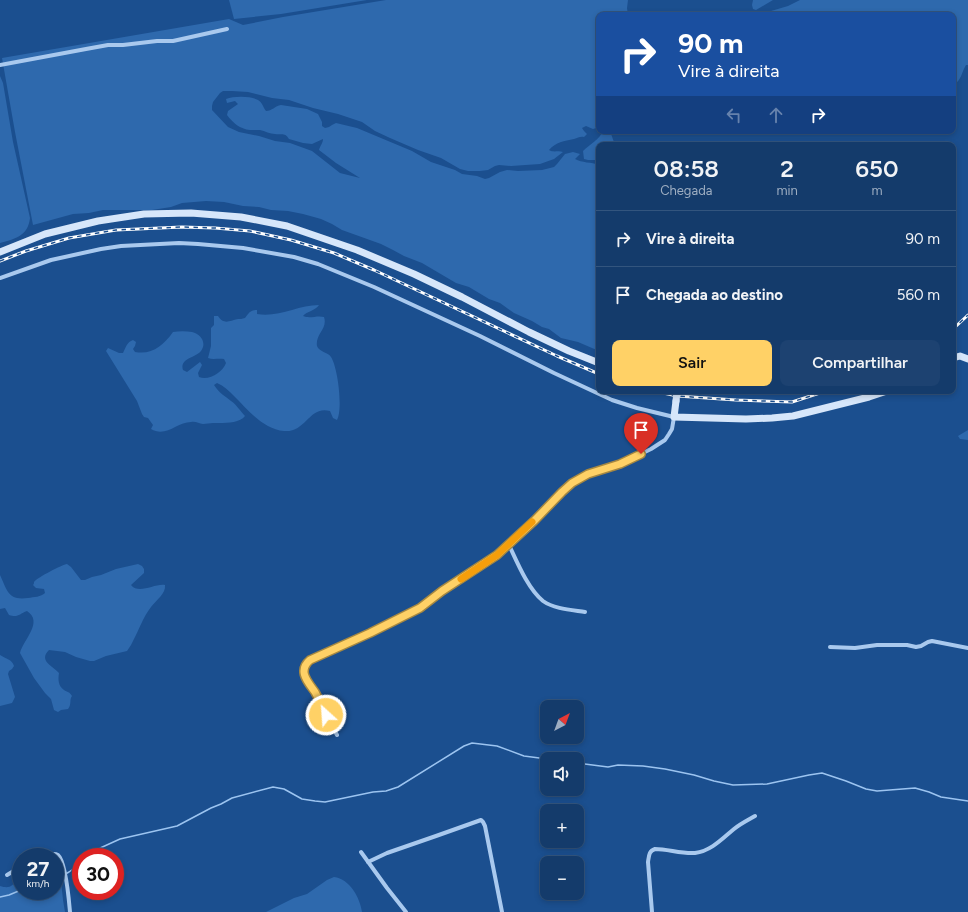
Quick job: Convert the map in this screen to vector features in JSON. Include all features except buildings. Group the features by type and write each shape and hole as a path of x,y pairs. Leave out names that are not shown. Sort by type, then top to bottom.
{"street":[{"path":"0,65 86,48 157,41 173,41 227,29"},
{"path":"0,252 45,234 106,220 144,214 191,213 241,217 287,226 356,250 414,274 529,332 596,362"},
{"path":"0,278 51,260 121,246 179,243 198,244 243,248 294,257 318,264 374,287 480,336 596,393"},
{"path":"956,357 960,356 968,359"},
{"path":"599,394 612,400 638,408 674,416 746,419 793,416 878,394"},
{"path":"337,735 316,692 305,678 304,669 307,663 310,660 370,633 420,608 442,591 492,559 509,545 572,483 588,474 620,464 651,449 665,440 672,429 677,394"},
{"path":"509,545 528,584 537,595 553,606 585,612"},
{"path":"830,647 855,648 877,645 907,645 916,647 932,641 968,648"},
{"path":"652,912 648,862 649,854 652,850 655,848 696,853 716,844 736,828 755,816"},
{"path":"368,862 387,853 481,820 485,826 502,912"},
{"path":"361,852 406,912"},
{"path":"64,869 70,912"},
{"path":"7,875 12,872"}],"shaded area":[{"path":"229,0 367,0 281,14 234,19"},
{"path":"386,0 628,0 628,12 596,12 596,128 593,129 586,126 582,128 587,134 584,137 564,141 554,145 549,150 563,152 554,159 540,164 511,166 499,165 488,170 468,171 460,169 441,158 390,138 375,131 362,122 289,100 272,98 248,92 223,91 213,102 212,106 212,110 228,127 239,132 275,141 290,143 312,151 340,173 360,178 319,150 323,139 312,144 303,143 289,139 285,135 273,134 260,130 250,130 240,127 227,115 228,111 238,104 235,101 227,103 226,99 242,97 255,99 261,102 266,111 281,105 307,109 318,114 322,122 322,126 325,128 336,123 357,128 412,151 431,162 455,170 462,174 477,176 485,179 507,170 542,170 554,167 565,154 573,152 580,154 575,159 596,164 596,350 578,342 561,338 549,329 514,313 500,303 489,299 469,287 456,283 422,263 404,256 381,244 342,230 321,219 303,214 224,202 206,201 182,203 171,207 152,210 103,210 73,214 33,225 2,58 229,19 243,25"},
{"path":"753,0 773,0 756,10 753,9"},
{"path":"800,0 968,0 968,65 966,65 956,83 956,12 770,12"},
{"path":"0,76 3,83 13,142 30,218 27,229 24,233 16,238 0,243"},
{"path":"601,134 611,134 614,142 596,142 596,160 584,159 583,151"},
{"path":"319,305 303,316 324,317 325,321 318,338 317,346 320,350 330,355 334,362 340,398 339,415 337,420 333,418 330,411 323,410 312,415 298,428 291,430 284,431 269,427 250,413 228,390 217,383 214,385 218,390 235,404 245,416 242,419 235,422 225,423 186,423 162,432 151,429 153,425 148,418 144,417 142,414 137,401 106,351 108,348 119,353 123,353 128,343 133,340 136,342 133,349 135,352 141,353 152,351 161,345 173,332 192,332 202,339 203,348 199,353 183,363 183,370 187,372 200,362 202,365 198,373 199,377 207,378 222,370 226,363 224,359 208,358 211,346 211,328 214,325 214,316 218,316 222,321 227,322 245,318 250,312 255,310 257,310 257,314 265,315"},
{"path":"968,430 968,440 960,439 958,436"},
{"path":"67,564 81,580 85,580 116,569 138,564 144,569 144,573 131,585 134,588 143,589 165,585 165,588 146,615 127,651 90,661 65,652 49,650 45,657 46,660 59,673 61,686 72,696 68,709 58,712 54,710 51,699 34,678 20,653 33,626 34,620 32,615 27,611 17,616 12,616 9,615 5,608 0,609 0,575 7,590 12,596 16,598 35,597 45,593 44,589 36,588 33,585 34,582 40,577"},
{"path":"0,655 10,660 14,666 8,674 15,697 12,703 0,706"},
{"path":"334,877 345,881 353,890 359,901 362,912 266,912 294,898 307,894"},
{"path":"0,886 12,886 12,900 63,900 65,912 0,912"}],"waterway":[{"path":"100,848 120,839 177,826 232,798 273,787 284,789 302,799 325,802 373,792 386,791 398,787 464,746 472,743 497,746 524,756 540,758"},
{"path":"584,764 608,767 618,765 643,766 665,769 733,785 767,784 822,773 866,789 877,791 915,788 941,797 968,801"},
{"path":"64,875 72,870"},
{"path":"0,897 12,894"}],"railway":[{"path":"0,261 26,251 69,238 116,230 182,227 250,231 291,240 334,253 596,373"},
{"path":"956,326 968,315"},
{"path":"668,394 736,400 792,402 817,394"}],"slow traffic":[{"path":"461,579 497,555 532,522"}],"route":[{"path":"326,715 316,692 305,678 304,669 310,660 406,616 420,608 442,591 497,555 572,483 588,474 620,464 641,454"}]}
